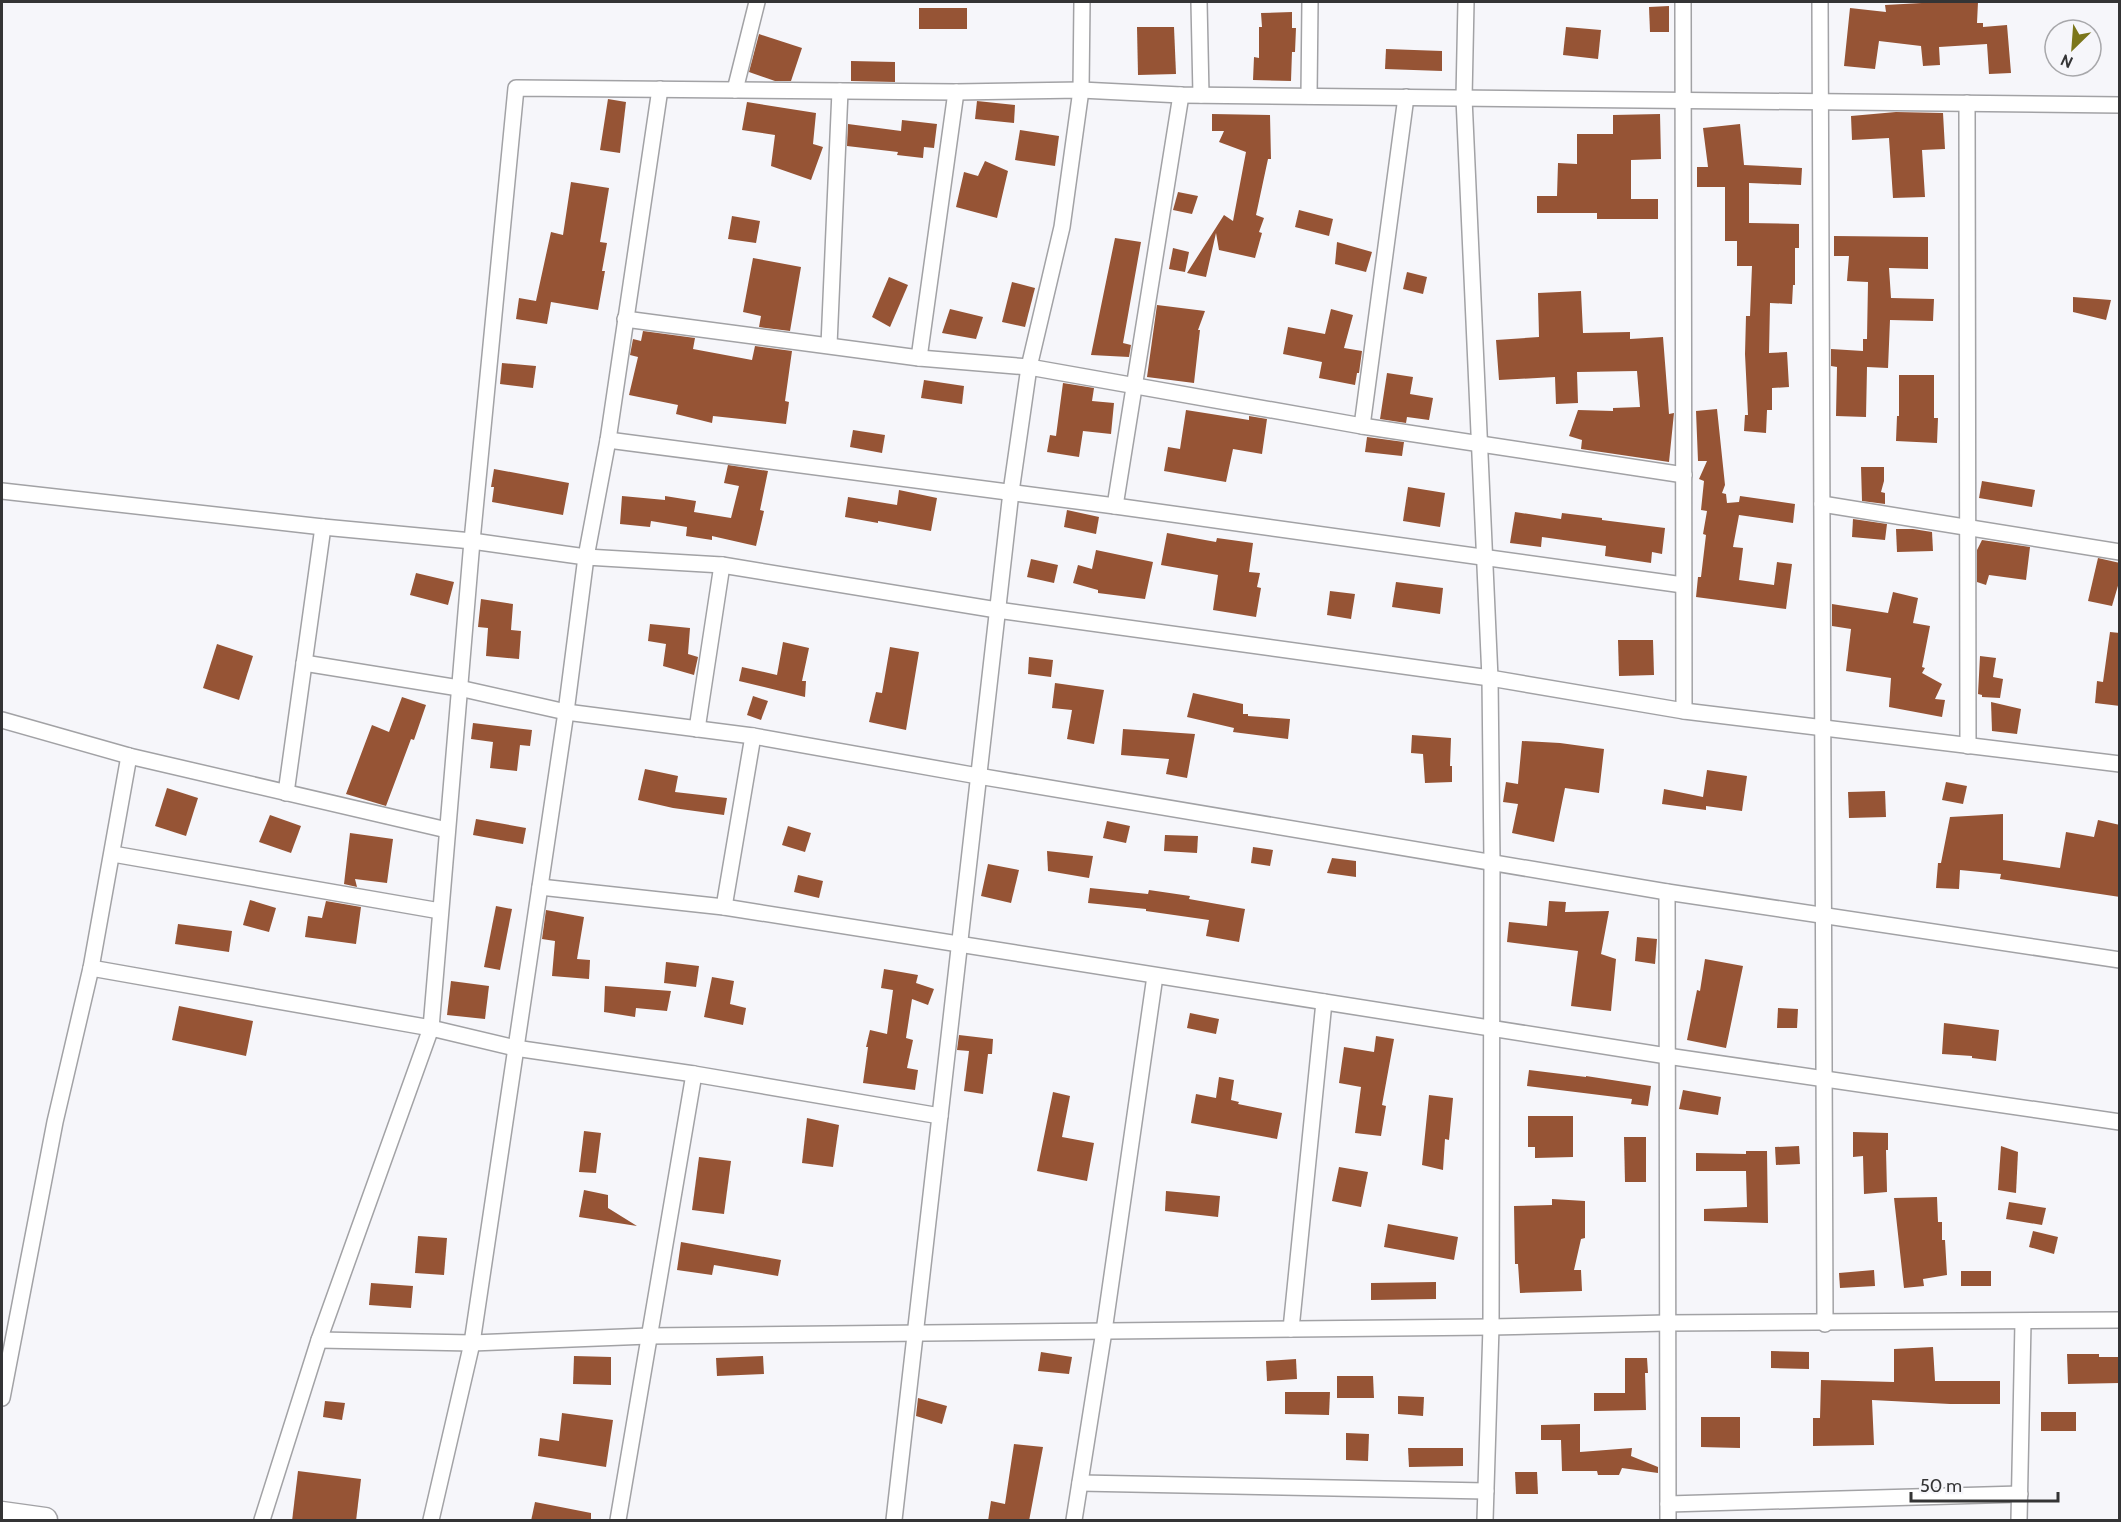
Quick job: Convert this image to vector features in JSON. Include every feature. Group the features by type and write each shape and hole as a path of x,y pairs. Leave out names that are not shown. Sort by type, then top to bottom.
{"main road":[{"path":"2,1514 45,1521"}],"street":[{"path":"735,90 757,2"},
{"path":"894,1521 1011,492 1029,367 1062,227 1081,90 1082,2"},
{"path":"1199,2 1201,95"},
{"path":"1309,96 1310,2"},
{"path":"1466,2 1464,98 1490,678 1491,1328 1485,1521"},
{"path":"1683,2 1684,711"},
{"path":"1820,2 1825,1324"},
{"path":"262,1521 319,1340 431,1028 472,541 516,88 956,92 1081,90 1182,95 2120,105"},
{"path":"431,1521 472,1343 566,712 586,557 608,440 660,89"},
{"path":"829,345 840,91"},
{"path":"919,358 956,92"},
{"path":"1115,506 1182,95"},
{"path":"1362,426 1406,97"},
{"path":"1967,103 1968,746"},
{"path":"625,319 919,358 1029,367 1362,426 1684,476"},
{"path":"608,440 1115,506 1683,585"},
{"path":"2,490 323,527 472,541 586,557 722,565 997,610 1490,678 1684,711 2120,764"},
{"path":"1822,504 2120,552"},
{"path":"286,793 323,527"},
{"path":"697,729 722,565"},
{"path":"304,663 459,688 566,712 753,736 1667,892 2120,960"},
{"path":"2,720 129,756 447,830"},
{"path":"724,908 753,736"},
{"path":"2,1398 55,1122 91,968 129,756"},
{"path":"112,854 440,911"},
{"path":"540,886 724,908 1667,1056 2120,1122"},
{"path":"1667,892 1668,1521"},
{"path":"91,968 431,1028 515,1048 694,1074 940,1116"},
{"path":"1074,1521 1155,976"},
{"path":"1291,1329 1324,1002"},
{"path":"618,1521 694,1074"},
{"path":"319,1340 472,1343 649,1336 1491,1328 1667,1323 1825,1324 2120,1320"},
{"path":"2019,1521 2023,1322"},
{"path":"1080,1483 1486,1491"},
{"path":"1668,1504 2020,1494"}],"building":[{"path":"1978,2 1977,23 1983,23 1983,27 2007,25 2011,73 1989,74 1987,44 1939,47 1940,65 1923,66 1921,46 1879,41 1875,69 1844,66 1850,8 1886,12 1885,5"},
{"path":"1669,6 1669,32 1650,32 1649,7"},
{"path":"919,8 967,8 967,29 919,29"},
{"path":"1292,12 1292,28 1296,28 1291,81 1253,80 1254,57 1259,58 1261,13"},
{"path":"1137,27 1174,27 1176,74 1138,75"},
{"path":"1566,27 1601,30 1598,59 1563,55"},
{"path":"759,34 802,48 791,81 775,81 749,72"},
{"path":"1386,49 1442,51 1442,71 1385,69"},
{"path":"851,61 895,62 895,82 851,81"},
{"path":"608,99 626,102 620,153 600,150"},
{"path":"977,101 1015,105 1014,123 975,119"},
{"path":"747,102 816,113 813,144 823,147 811,180 771,166 775,135 742,130"},
{"path":"1896,112 1943,113 1945,149 1922,150 1925,197 1893,198 1889,138 1852,140 1851,116"},
{"path":"1212,114 1270,115 1271,159 1268,159 1256,215 1264,218 1259,232 1262,233 1255,258 1219,250 1216,233 1206,277 1187,273 1224,215 1233,221 1246,152 1219,142 1224,131 1212,131"},
{"path":"1660,114 1661,159 1631,160 1631,199 1658,199 1658,219 1597,219 1597,213 1537,213 1537,196 1557,196 1558,163 1577,164 1577,134 1613,134 1613,115"},
{"path":"902,120 937,124 934,148 924,147 923,158 897,155 898,152 847,146 848,124 901,131"},
{"path":"1740,124 1744,165 1802,168 1801,185 1749,183 1749,223 1799,224 1799,248 1795,248 1795,285 1793,285 1792,304 1770,303 1769,353 1787,352 1789,387 1772,388 1772,410 1767,410 1766,433 1744,431 1745,415 1748,415 1746,316 1750,316 1752,266 1737,266 1737,241 1725,241 1725,187 1697,187 1697,167 1708,167 1703,128"},
{"path":"1020,130 1059,136 1055,166 1015,160"},
{"path":"985,161 1008,171 997,218 956,207 964,172 978,176"},
{"path":"571,182 609,188 600,242 607,243 598,310 551,302 547,324 516,319 519,298 536,301 551,232 563,235"},
{"path":"1178,192 1198,196 1192,214 1173,210"},
{"path":"1299,210 1333,219 1329,236 1295,227"},
{"path":"732,216 760,221 756,243 728,239"},
{"path":"1834,236 1928,237 1928,269 1889,268 1891,298 1934,299 1933,321 1890,320 1888,368 1867,367 1866,417 1836,416 1837,367 1831,366 1831,349 1863,351 1863,339 1867,339 1868,282 1847,281 1849,256 1834,256"},
{"path":"1115,238 1141,242 1123,343 1131,345 1129,357 1091,355"},
{"path":"1337,242 1372,252 1366,272 1335,264"},
{"path":"1173,248 1189,252 1185,272 1169,269"},
{"path":"753,258 801,267 790,331 759,327 761,316 743,312"},
{"path":"1407,272 1427,277 1423,294 1403,289"},
{"path":"889,277 908,285 890,327 872,317"},
{"path":"1012,282 1035,288 1025,327 1002,322"},
{"path":"1581,291 1583,333 1630,332 1630,339 1663,337 1669,414 1674,413 1669,462 1581,449 1582,440 1569,436 1578,410 1613,411 1613,408 1640,407 1637,371 1577,372 1578,403 1556,404 1555,377 1499,380 1496,340 1539,337 1538,293"},
{"path":"2073,297 2111,300 2106,320 2073,312"},
{"path":"1157,305 1205,311 1198,330 1200,330 1194,383 1147,377"},
{"path":"950,309 983,317 976,339 942,333"},
{"path":"1331,309 1353,315 1344,348 1362,351 1355,385 1319,378 1322,362 1283,354 1288,327 1325,334"},
{"path":"643,331 695,338 693,349 752,360 755,346 792,351 785,401 789,402 786,424 713,416 712,423 676,414 678,405 629,395 638,357 630,355 633,339 641,341"},
{"path":"502,363 536,366 533,388 500,384"},
{"path":"1387,373 1413,377 1410,394 1433,398 1429,420 1407,417 1406,423 1380,419"},
{"path":"1899,375 1934,375 1934,418 1938,418 1937,443 1896,441 1897,416 1899,416"},
{"path":"924,380 964,386 962,404 921,398"},
{"path":"1063,383 1094,388 1092,401 1114,403 1111,434 1083,431 1079,457 1047,452 1050,435 1056,436"},
{"path":"1717,409 1725,485 1722,493 1726,494 1727,503 1739,502 1740,496 1795,504 1793,523 1739,515 1733,547 1743,548 1739,580 1774,585 1777,562 1792,564 1786,609 1696,597 1698,577 1701,577 1706,535 1703,534 1707,511 1701,510 1704,481 1699,479 1707,461 1698,461 1696,411"},
{"path":"1186,410 1249,420 1249,416 1267,419 1262,454 1233,449 1226,482 1164,471 1168,447 1180,449"},
{"path":"853,430 885,435 882,453 850,447"},
{"path":"1367,437 1404,442 1402,456 1365,452"},
{"path":"728,465 768,471 760,510 764,511 756,546 712,536 712,540 686,536 687,527 651,521 650,527 620,524 622,496 665,500 665,496 696,501 694,512 731,518 739,486 724,483"},
{"path":"1861,467 1884,467 1881,492 1885,493 1885,504 1862,501"},
{"path":"494,469 569,483 563,515 492,502 494,487 491,487"},
{"path":"1982,481 2035,490 2032,507 1979,498"},
{"path":"1408,487 1445,493 1440,527 1403,521"},
{"path":"899,490 937,498 931,531 845,517 848,497 897,505"},
{"path":"1067,510 1099,517 1096,534 1064,527"},
{"path":"1515,512 1561,519 1562,513 1665,528 1662,554 1652,552 1651,563 1605,556 1606,546 1542,537 1541,547 1510,543"},
{"path":"1853,519 1887,524 1885,540 1852,537"},
{"path":"1896,529 1932,532 1933,551 1897,552"},
{"path":"1167,533 1216,542 1217,538 1253,543 1249,572 1260,573 1257,587 1261,588 1256,617 1213,610 1218,575 1161,565"},
{"path":"1982,540 2030,547 2026,580 1989,575 1986,585 1977,582 1977,550"},
{"path":"1096,550 1153,562 1145,599 1098,593 1098,590 1073,583 1078,565 1092,569"},
{"path":"2098,558 2120,563 2120,579 2112,606 2088,601"},
{"path":"1031,559 1058,565 1054,583 1027,577"},
{"path":"416,573 454,582 448,605 410,595"},
{"path":"1396,582 1443,588 1440,614 1392,607"},
{"path":"1330,591 1355,594 1351,619 1327,615"},
{"path":"1893,592 1918,598 1913,623 1930,626 1922,667 1925,668 1922,673 1942,684 1935,699 1945,700 1942,717 1889,707 1891,678 1846,671 1851,629 1832,626 1832,604 1888,613"},
{"path":"481,599 513,604 511,630 521,631 519,659 486,656 488,628 478,627"},
{"path":"650,624 690,628 688,654 698,657 694,675 663,666 666,644 648,641"},
{"path":"2110,632 2120,633 2120,706 2095,703 2097,681 2103,682"},
{"path":"1618,640 1653,640 1654,675 1619,676"},
{"path":"783,642 809,648 802,681 806,681 805,697 739,681 742,667 777,675"},
{"path":"217,644 253,656 239,700 203,688"},
{"path":"890,647 919,652 906,730 869,722 876,692 882,693"},
{"path":"1980,656 1996,658 1993,677 2003,679 2000,698 1982,697 1978,694"},
{"path":"1029,657 1053,660 1051,677 1028,674"},
{"path":"1055,683 1104,690 1094,744 1067,739 1072,710 1052,708"},
{"path":"1193,693 1243,704 1243,714 1248,714 1248,716 1290,719 1288,739 1233,732 1234,728 1187,717"},
{"path":"753,696 768,701 761,720 747,715"},
{"path":"402,697 426,705 386,806 346,794 372,725 389,732"},
{"path":"1991,702 2021,709 2017,734 1992,731"},
{"path":"473,723 532,730 530,746 520,745 517,771 490,768 493,742 471,739"},
{"path":"1123,729 1195,734 1187,778 1166,774 1169,759 1121,755"},
{"path":"1412,735 1451,738 1452,782 1425,783 1423,754 1411,753"},
{"path":"1522,741 1604,749 1599,793 1565,788 1554,842 1512,833 1518,804 1503,802 1506,782 1518,784"},
{"path":"645,769 678,776 675,792 727,798 724,815 673,808 638,800"},
{"path":"1707,770 1747,776 1742,811 1706,806 1706,810 1662,804 1664,789 1703,797"},
{"path":"1946,782 1967,786 1963,804 1942,800"},
{"path":"167,788 198,798 186,836 155,826"},
{"path":"1885,791 1886,817 1849,818 1848,792"},
{"path":"2003,814 2003,860 2060,868 2066,832 2094,837 2098,820 2120,825 2120,897 2000,879 2001,874 1960,870 1959,889 1936,888 1938,863 1941,863 1950,817"},
{"path":"270,815 301,826 291,853 259,842"},
{"path":"476,819 526,828 523,844 473,835"},
{"path":"1107,821 1130,826 1126,843 1103,838"},
{"path":"788,826 811,833 805,852 782,845"},
{"path":"350,833 393,839 387,883 355,879 357,887 344,884"},
{"path":"1165,835 1198,836 1197,853 1164,851"},
{"path":"1253,847 1273,850 1270,866 1251,863"},
{"path":"1047,851 1093,856 1089,878 1048,871"},
{"path":"1332,858 1356,861 1356,877 1327,873"},
{"path":"988,864 1019,870 1011,903 981,896"},
{"path":"798,875 823,881 819,898 794,892"},
{"path":"1090,888 1148,894 1149,890 1190,896 1189,899 1245,909 1239,942 1206,936 1209,920 1146,911 1146,909 1088,903"},
{"path":"250,900 276,908 269,932 243,925"},
{"path":"326,901 361,907 356,944 305,937 308,916 322,918"},
{"path":"1549,901 1566,902 1565,912 1609,911 1601,954 1616,959 1611,1011 1571,1006 1578,951 1507,942 1509,922 1547,926"},
{"path":"496,906 512,909 500,970 484,967"},
{"path":"546,910 584,917 577,959 590,960 589,979 552,976 555,941 542,939"},
{"path":"178,924 232,931 229,952 175,944"},
{"path":"1637,937 1657,939 1655,964 1635,961"},
{"path":"1705,959 1743,966 1726,1048 1687,1040 1697,990 1700,991"},
{"path":"666,962 699,966 696,987 664,983"},
{"path":"884,969 918,975 916,983 934,989 928,1005 912,999 906,1038 913,1040 907,1068 918,1070 915,1090 863,1083 870,1030 887,1034 893,990 881,988"},
{"path":"712,977 734,981 730,1004 746,1008 743,1025 704,1017"},
{"path":"451,981 489,986 485,1019 447,1015"},
{"path":"605,986 671,991 667,1011 636,1008 635,1017 604,1012"},
{"path":"179,1006 253,1021 246,1056 172,1040"},
{"path":"1778,1008 1798,1009 1797,1028 1777,1028"},
{"path":"1190,1013 1219,1019 1216,1034 1187,1028"},
{"path":"1944,1023 1999,1030 1996,1061 1972,1058 1972,1056 1942,1054"},
{"path":"959,1035 993,1039 992,1054 988,1054 983,1094 964,1091 969,1051 957,1050"},
{"path":"1376,1036 1394,1039 1382,1105 1386,1106 1381,1136 1355,1133 1361,1087 1339,1083 1344,1047 1374,1052"},
{"path":"1529,1070 1651,1086 1648,1106 1631,1104 1632,1099 1527,1086"},
{"path":"1219,1077 1234,1080 1231,1100 1239,1102 1238,1104 1282,1113 1277,1139 1191,1123 1196,1094 1216,1098"},
{"path":"1683,1090 1721,1097 1718,1115 1679,1109"},
{"path":"1053,1092 1070,1096 1062,1137 1094,1143 1087,1181 1037,1171"},
{"path":"1429,1095 1453,1098 1449,1140 1445,1139 1443,1170 1422,1165"},
{"path":"1528,1116 1573,1116 1573,1157 1535,1158 1535,1147 1528,1147"},
{"path":"807,1118 839,1125 833,1167 802,1163"},
{"path":"584,1131 601,1133 596,1173 579,1172"},
{"path":"1853,1132 1888,1133 1887,1192 1864,1194 1863,1156 1853,1157"},
{"path":"1624,1137 1646,1137 1646,1182 1625,1182"},
{"path":"1799,1146 1800,1164 1776,1165 1775,1147"},
{"path":"2001,1146 2018,1152 2016,1193 1998,1190"},
{"path":"1746,1151 1767,1151 1768,1223 1704,1221 1704,1209 1747,1207 1746,1171 1696,1171 1696,1153 1746,1154"},
{"path":"699,1157 731,1161 724,1214 692,1210"},
{"path":"1339,1167 1368,1172 1361,1207 1332,1201"},
{"path":"584,1190 608,1195 608,1208 637,1226 579,1217"},
{"path":"1166,1191 1220,1196 1218,1217 1165,1211"},
{"path":"1937,1197 1938,1222 1942,1222 1942,1240 1945,1240 1947,1275 1923,1279 1924,1286 1904,1288 1894,1198"},
{"path":"1552,1199 1585,1201 1585,1238 1581,1239 1574,1270 1581,1270 1582,1291 1520,1293 1518,1264 1515,1264 1514,1206 1552,1205"},
{"path":"2009,1202 2046,1208 2042,1225 2006,1219"},
{"path":"1388,1224 1458,1237 1454,1260 1384,1247"},
{"path":"2033,1231 2058,1237 2054,1254 2029,1247"},
{"path":"418,1236 447,1238 444,1275 415,1273"},
{"path":"681,1242 781,1260 778,1276 714,1265 712,1275 677,1270"},
{"path":"1874,1270 1875,1286 1840,1288 1839,1273"},
{"path":"1961,1271 1991,1271 1991,1286 1961,1286"},
{"path":"1436,1282 1436,1299 1371,1300 1371,1283"},
{"path":"371,1283 413,1286 411,1308 369,1305"},
{"path":"1933,1347 1935,1381 2000,1381 2000,1404 1872,1400 1874,1445 1813,1446 1813,1418 1820,1418 1821,1380 1894,1382 1894,1349"},
{"path":"1771,1351 1809,1352 1809,1369 1771,1368"},
{"path":"1041,1352 1072,1357 1069,1374 1038,1371"},
{"path":"2067,1354 2099,1354 2099,1357 2120,1357 2120,1383 2068,1384"},
{"path":"574,1356 611,1357 611,1385 573,1384"},
{"path":"763,1356 764,1374 717,1376 716,1358"},
{"path":"1625,1358 1647,1358 1646,1410 1594,1411 1594,1393 1625,1393"},
{"path":"1296,1359 1297,1379 1267,1381 1266,1361"},
{"path":"1337,1376 1373,1376 1374,1398 1337,1398"},
{"path":"1285,1392 1330,1392 1329,1415 1285,1414"},
{"path":"1398,1396 1424,1397 1423,1416 1398,1414"},
{"path":"918,1398 947,1406 942,1424 916,1416"},
{"path":"325,1401 345,1403 342,1420 323,1417"},
{"path":"2041,1412 2076,1412 2076,1431 2041,1431"},
{"path":"562,1413 613,1420 606,1467 538,1456 540,1438 559,1441"},
{"path":"1701,1417 1740,1417 1740,1448 1701,1447"},
{"path":"1580,1424 1580,1452 1632,1448 1631,1456 1658,1467 1658,1473 1622,1468 1619,1475 1598,1475 1597,1471 1562,1471 1561,1440 1541,1440 1541,1425"},
{"path":"1346,1433 1369,1434 1368,1461 1346,1460"},
{"path":"1014,1444 1043,1447 1029,1521 988,1521 991,1501 1005,1504"},
{"path":"1408,1448 1463,1448 1463,1466 1409,1467"},
{"path":"298,1471 361,1479 356,1521 292,1521"},
{"path":"1515,1472 1537,1472 1538,1494 1516,1494"},
{"path":"535,1502 591,1513 591,1521 531,1521"}]}
